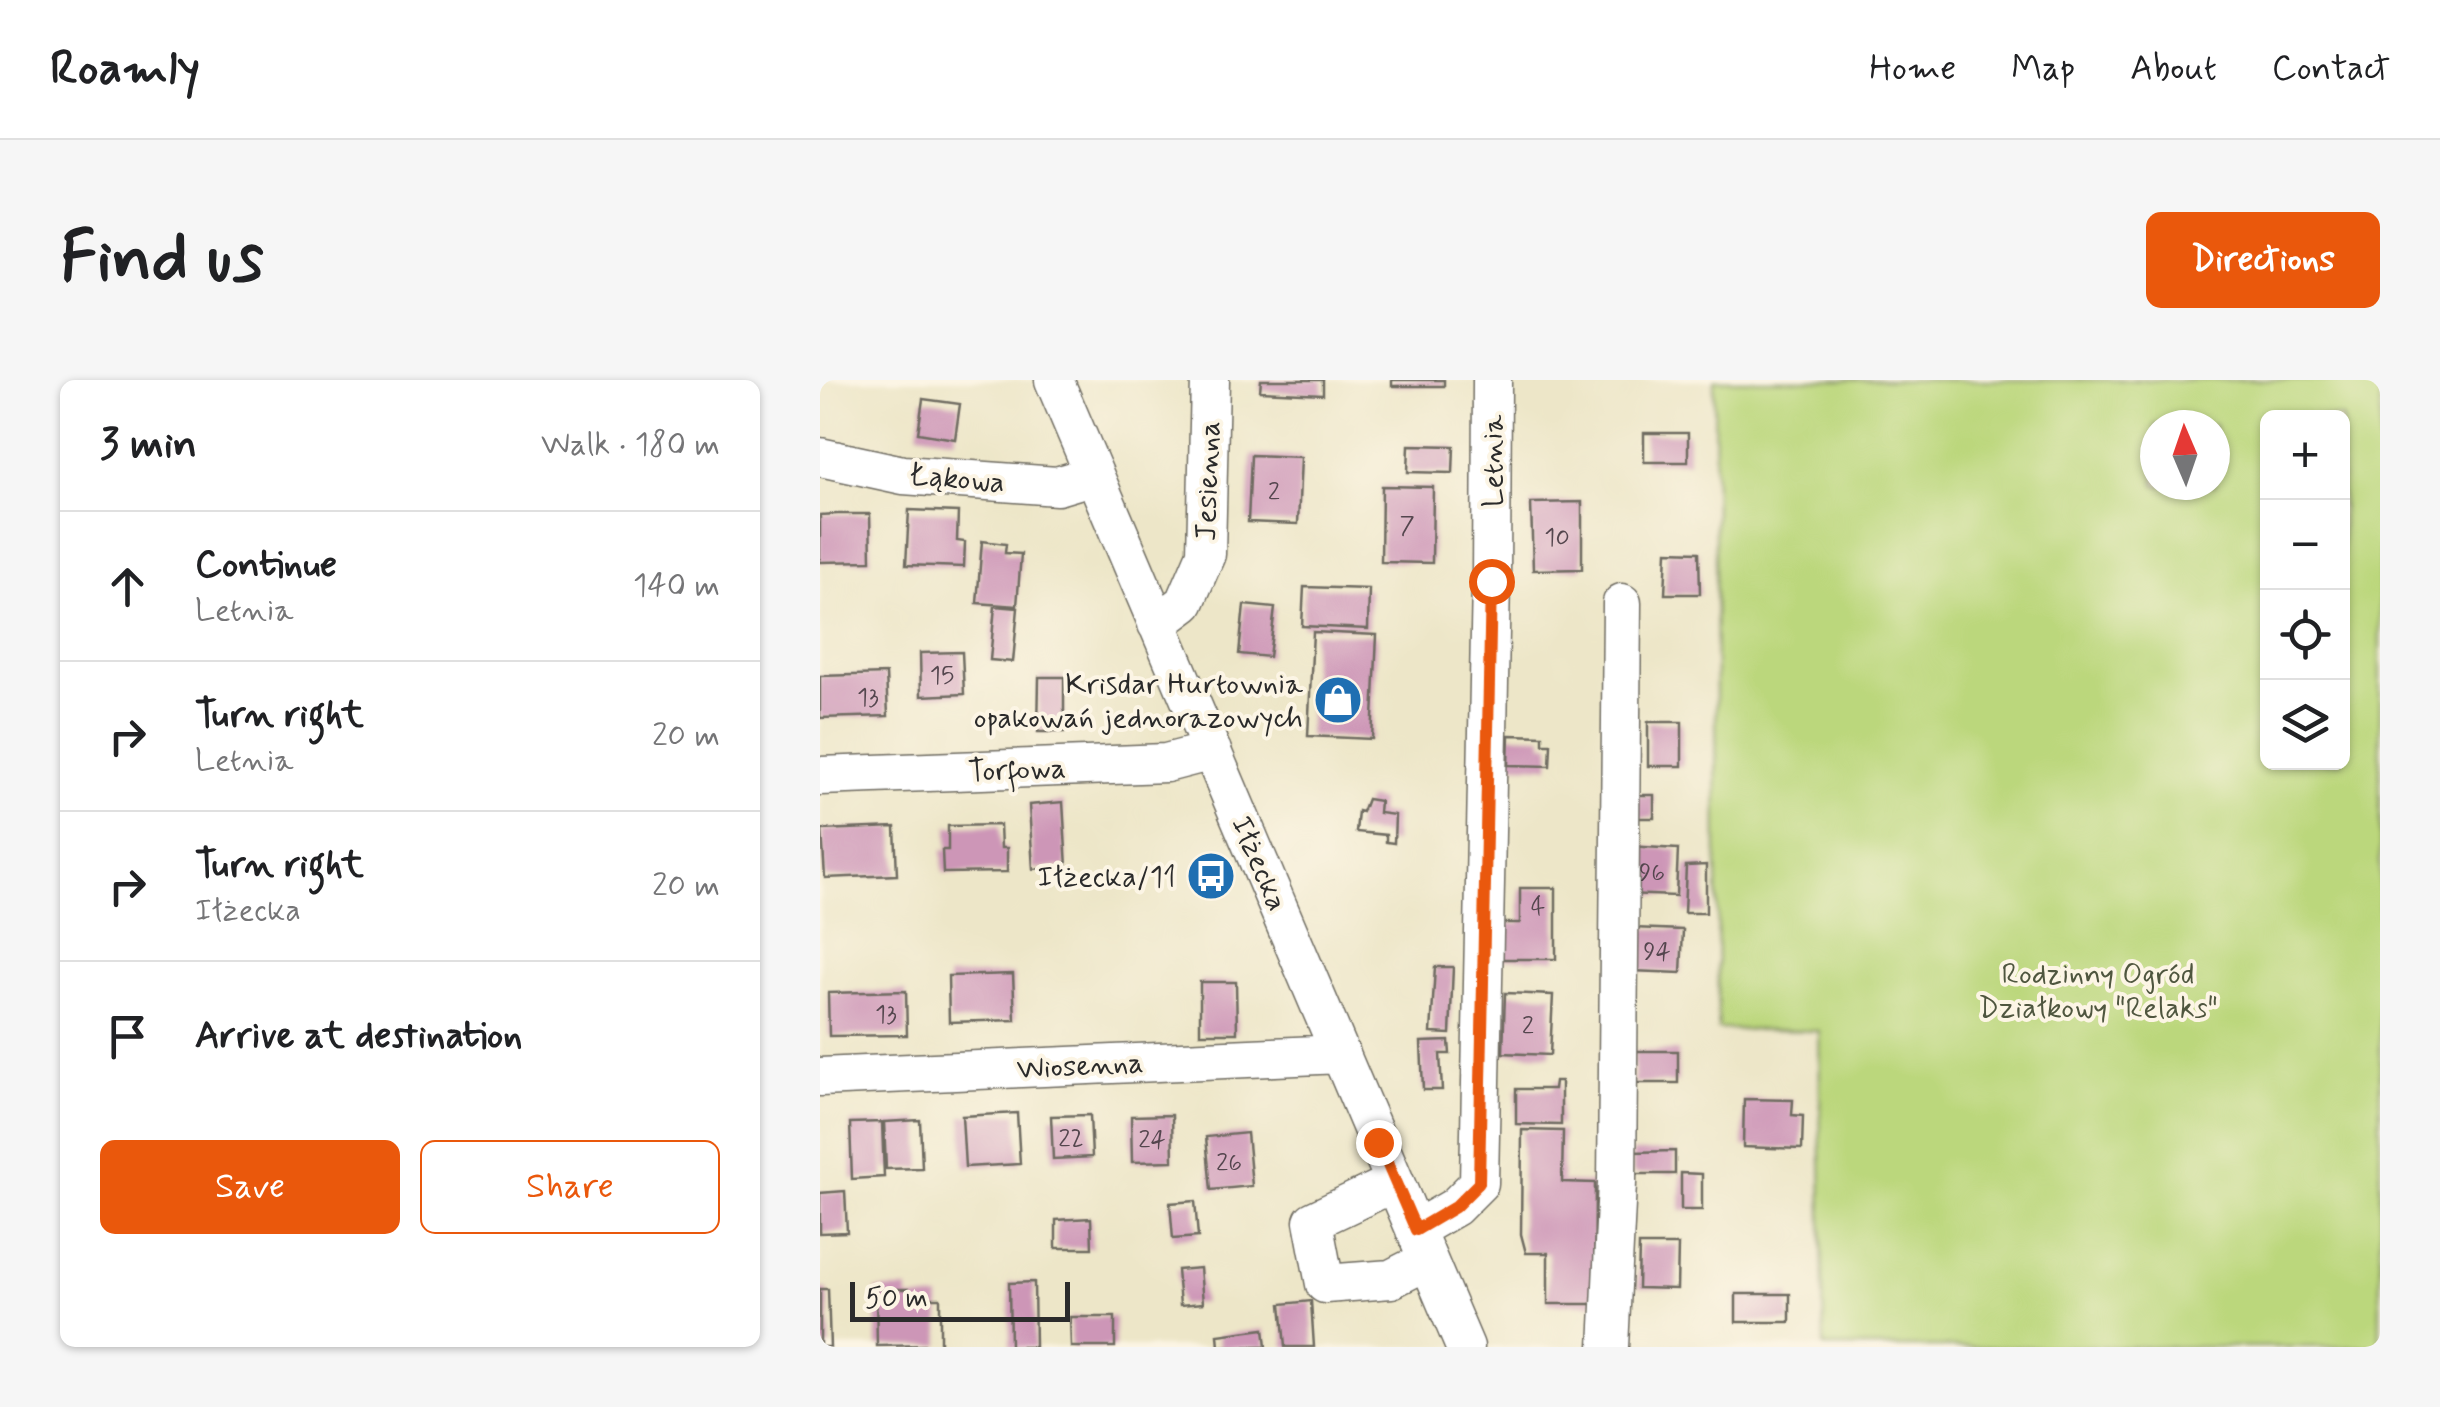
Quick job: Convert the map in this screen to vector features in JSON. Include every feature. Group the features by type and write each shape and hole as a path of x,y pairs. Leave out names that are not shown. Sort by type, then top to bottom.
{"street":[{"name":"Iłżecka","path":"1054,380 1465,1347"},
{"name":"Jesienna","path":"1158,624 1185,603 1206,554 1210,380"},
{"name":"Letnia","path":"1422,1245 1479,1183 1492,380"},
{"name":"Łąkowa","path":"820,457 903,475 1057,486 1094,475"},
{"path":"1609,1347 1617,1182 1622,602"},
{"name":"Torfowa","path":"820,776 1166,763 1212,751"},
{"name":"Wiosenna","path":"820,1077 1341,1054"},
{"path":"1395,1182 1314,1221 1325,1284 1391,1279 1422,1245"}],"green space":[{"name":"Rodzinny Ogród Działkowy \"Relaks\"","path":"1714,380 2380,380 2380,1347 1824,1347 1819,1031 1718,1029"}],"building":[{"path":"1261,380 1323,380 1323,394 1260,391"},
{"path":"1392,380 1444,380 1444,386 1392,386"},
{"path":"923,399 960,404 955,439 918,433"},
{"path":"1644,433 1688,433 1688,462 1644,462"},
{"path":"1409,445 1454,446 1453,473 1408,472"},
{"path":"1251,455 1301,457 1298,524 1248,522"},
{"path":"1382,486 1433,487 1432,563 1381,562"},
{"path":"1582,502 1582,569 1533,570 1531,503"},
{"path":"909,510 958,512 957,541 965,542 964,567 906,565"},
{"path":"870,514 871,561 820,562 820,515"},
{"path":"982,541 1006,544 1005,553 1021,554 1017,606 977,603"},
{"path":"1667,551 1699,552 1700,594 1665,594"},
{"path":"1304,587 1369,589 1368,629 1302,626"},
{"path":"1244,605 1275,608 1269,657 1239,654"},
{"path":"995,606 1018,608 1013,662 990,660"},
{"path":"1313,632 1377,635 1372,739 1308,736"},
{"path":"962,652 964,694 921,696 920,653"},
{"path":"886,674 888,716 820,718 820,676"},
{"path":"1039,677 1064,677 1064,732 1038,732"},
{"path":"1648,722 1682,722 1682,766 1648,766"},
{"path":"1509,735 1543,736 1543,744 1551,744 1550,766 1508,765"},
{"path":"1631,795 1654,795 1654,818 1631,818"},
{"path":"1367,799 1380,801 1379,813 1395,815 1394,843 1386,842 1386,835 1356,832 1358,811 1362,812"},
{"path":"1063,802 1067,867 1033,869 1029,805"},
{"path":"1000,825 1001,848 1007,848 1007,872 943,873 942,850 948,850 948,826"},
{"path":"895,827 897,875 825,878 822,830"},
{"path":"1627,846 1678,849 1676,896 1625,894"},
{"path":"1706,865 1706,913 1684,913 1686,866"},
{"path":"1520,888 1556,888 1556,959 1500,959 1500,923 1520,923"},
{"path":"1633,928 1683,930 1681,973 1632,971"},
{"path":"1435,967 1453,967 1450,1034 1431,1033"},
{"path":"1013,974 1015,1020 949,1022 948,976"},
{"path":"1200,982 1236,982 1237,1033 1200,1033"},
{"path":"906,991 907,1035 829,1036 828,993"},
{"path":"1505,993 1553,995 1550,1055 1503,1053"},
{"path":"1449,1041 1450,1054 1440,1054 1442,1090 1423,1090 1421,1042"},
{"path":"1634,1051 1678,1051 1678,1083 1634,1083"},
{"path":"1555,1081 1561,1081 1561,1125 1516,1124 1516,1089 1554,1089"},
{"path":"1744,1099 1793,1100 1792,1115 1803,1116 1802,1149 1743,1147"},
{"path":"1017,1113 1020,1164 965,1167 962,1116"},
{"path":"1090,1115 1092,1157 1053,1159 1051,1116"},
{"path":"1172,1115 1173,1161 1132,1162 1131,1116"},
{"path":"920,1120 922,1168 886,1169 884,1122"},
{"path":"882,1122 884,1177 852,1179 850,1123"},
{"path":"1522,1130 1563,1131 1562,1182 1595,1183 1594,1304 1548,1304 1548,1253 1526,1253 1521,1234"},
{"path":"1247,1133 1252,1186 1211,1190 1206,1137"},
{"path":"1675,1151 1675,1174 1633,1174 1632,1152"},
{"path":"1681,1173 1702,1174 1702,1210 1681,1210"},
{"path":"845,1191 847,1232 820,1233 820,1193"},
{"path":"1195,1201 1198,1237 1173,1239 1170,1203"},
{"path":"1091,1218 1092,1248 1056,1248 1056,1220"},
{"path":"1639,1245 1678,1245 1677,1289 1638,1288"},
{"path":"1200,1268 1203,1303 1180,1305 1177,1270"},
{"path":"1034,1282 1035,1347 1010,1347 1009,1283"},
{"path":"820,1289 828,1289 830,1347 820,1347"},
{"path":"876,1289 908,1289 908,1298 940,1298 940,1345 877,1346"},
{"path":"1736,1294 1790,1294 1790,1322 1736,1322"},
{"path":"1311,1301 1314,1347 1285,1347 1281,1304"},
{"path":"1070,1317 1115,1317 1115,1347 1071,1347"},
{"path":"1264,1329 1266,1347 1219,1347 1218,1335"}],"place":[{"name":"Krisdar Hurtownia opakowań jednorazowych","path":"1338,700"},
{"name":"Iłżecka/11","path":"1211,876"}],"route":[{"path":"1378,1142 1416,1230 1455,1207 1479,1183 1491,581"}]}
